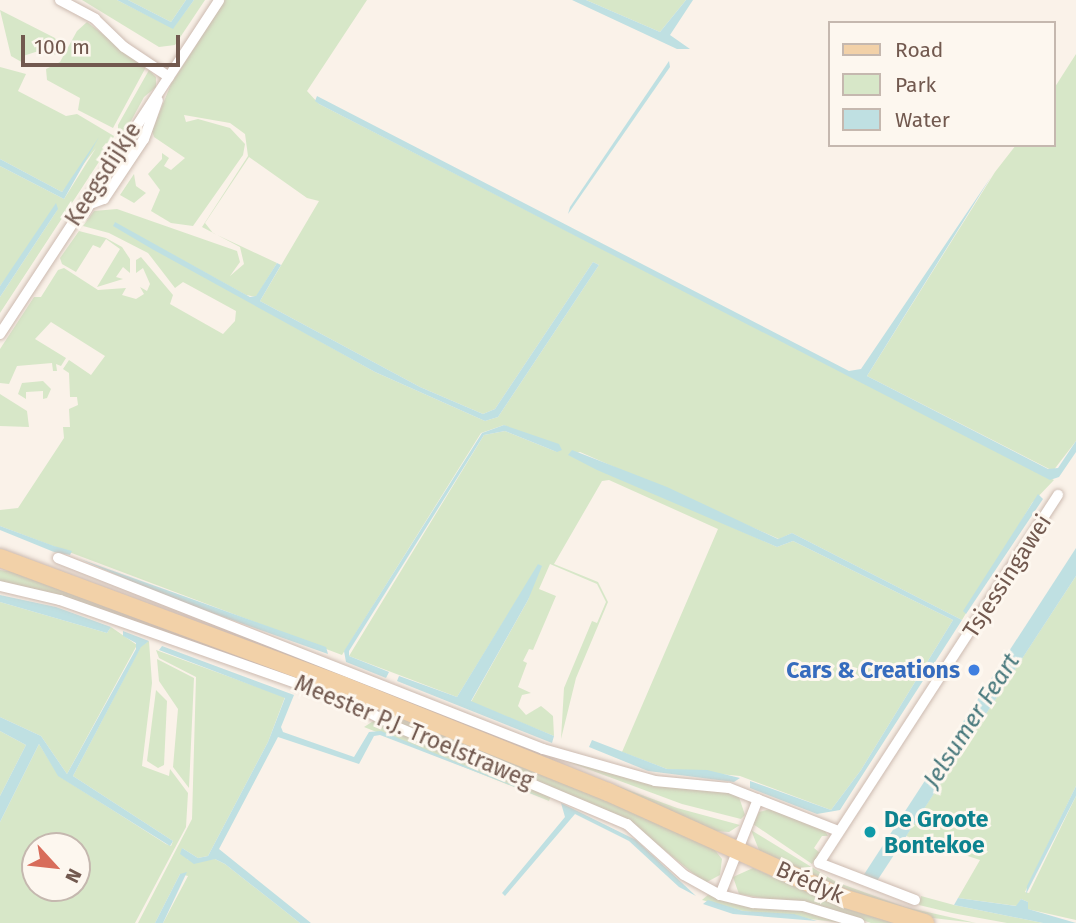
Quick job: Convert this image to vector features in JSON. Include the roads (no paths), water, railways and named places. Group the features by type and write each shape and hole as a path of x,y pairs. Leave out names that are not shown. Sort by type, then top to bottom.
{"main road":[{"name":"Meester P.J. Troelstraweg","path":"0,558 356,691 608,792 736,850"},
{"name":"Brédyk","path":"736,850 843,898 925,923"}],"street":[{"path":"60,0 89,15 124,47 169,77"},
{"name":"Keegsdijkje","path":"0,334 219,0"},
{"name":"Keegsdijkje","path":"49,260 95,202 104,199 136,151 161,90"},
{"name":"Tsjessingawei","path":"818,863 1058,495"},
{"name":"Meester P.J. Troelstraweg","path":"58,558 543,749 655,780 718,785 758,799"},
{"name":"Meester P.J. Troelstraweg","path":"0,586 60,600 349,702 397,727 627,824 693,881 720,895"},
{"path":"720,895 758,799 838,831"},
{"name":"Brédyk","path":"818,863 915,900"},
{"name":"Brédyk","path":"720,895 753,903 803,906 859,923"}],"water":[{"path":"117,0 128,0 171,22 186,0 194,0 173,29"},
{"path":"572,0 586,0 660,32 686,0 693,0 670,35 690,49 677,49"},
{"path":"669,61 670,67 568,214 570,207"},
{"path":"317,96 849,371 861,369 991,177 867,376 1048,469 1058,468 1076,441 1076,452 1059,477 1050,480 319,104 315,101"},
{"path":"99,137 64,199 0,166 0,159 62,192"},
{"path":"56,203 58,209 0,297 0,286"},
{"path":"115,222 250,297 256,296 277,263 281,265 260,301 420,387 483,414 495,409 593,262 599,265 498,417 485,421 375,372 152,249 113,226"},
{"path":"504,425 559,444 562,450 557,452 505,431 484,435 349,651 349,656 389,672 386,678 346,662 344,651 482,433"},
{"path":"572,450 667,487 778,539 792,533 962,620 840,810 817,814 750,788 750,781 831,810 861,770 953,620 793,541 777,547 597,470 568,455"},
{"path":"1038,494 1043,499 966,614 963,611"},
{"path":"0,526 72,551 70,555 54,552 0,530"},
{"name":"Jelsumer Feart","path":"1076,548 1076,576 875,884 863,876"},
{"path":"80,559 326,647 328,654 162,595"},
{"path":"538,564 542,566 528,600 471,701 554,736 552,743 397,681 399,676 457,697"},
{"path":"0,595 56,607 111,627 107,633 0,602"},
{"path":"123,631 149,641 141,647 73,776 173,841 170,846 58,776 39,744 0,822 0,796 26,745 0,731 0,717 41,736 67,774 136,649 136,643 123,636"},
{"path":"162,646 294,695 281,727 283,732 354,757 369,732 381,731 546,799 380,735 374,736 359,764 278,737 219,849 311,923 300,923 225,864 215,859 194,864 180,854 182,848 198,858 208,856 268,742 285,698 159,650"},
{"path":"592,740 667,769 707,770 740,778 734,782 648,771 589,747"},
{"path":"1076,786 1076,796 1026,894 1027,886"},
{"path":"561,803 636,840 696,896 679,887 629,841 575,814 505,896 502,893 565,817"},
{"path":"187,872 163,923 155,923 180,874"},
{"path":"958,898 1016,906 1021,899 1028,902 1028,909 1076,923 1043,923 954,905"},
{"path":"708,900 743,911 794,914 817,921 733,914 703,904"}],"place":[{"name":"Cars & Creations","path":"974,670"},
{"name":"De Groote Bontekoe","path":"870,832"}]}
